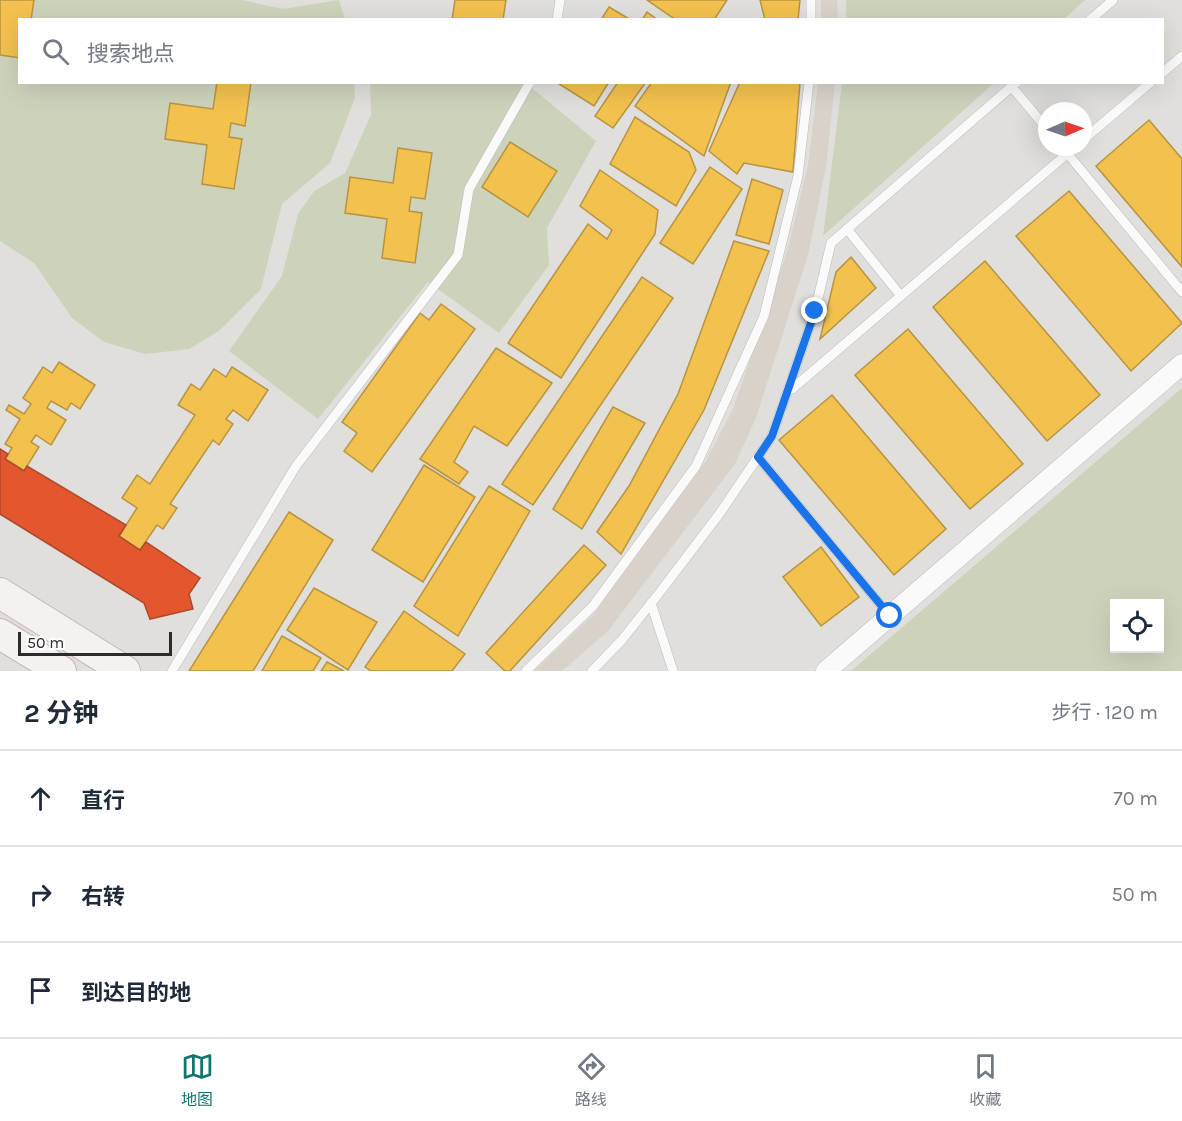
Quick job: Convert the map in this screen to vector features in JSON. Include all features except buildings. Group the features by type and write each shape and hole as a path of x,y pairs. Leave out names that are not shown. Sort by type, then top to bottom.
{"main road":[{"path":"0,593 125,671"},
{"path":"0,634 61,671"}],"street":[{"path":"826,671 1182,364"}],"lane":[{"path":"557,18 560,0"},
{"path":"811,0 811,18"},
{"path":"1092,18 1113,0"},
{"path":"1164,71 1182,56"},
{"path":"172,671 296,466 458,255 470,189 529,84"},
{"path":"526,671 593,606 696,466 764,316 798,176 809,84"},
{"path":"1092,132 1149,84"},
{"path":"592,671 651,603 720,513 772,436 790,390 815,311 831,243 1015,85 1038,117"},
{"path":"790,390 901,296 1058,156"},
{"path":"1070,156 1182,292"},
{"path":"847,229 901,296"},
{"path":"758,457 890,616"},
{"path":"651,603 673,671"}],"shaded area":[{"path":"821,0 837,0 838,18 821,18"},
{"path":"818,84 835,84 826,167 808,255 756,418 735,464 608,631 562,671 534,671 593,615 706,461 733,409 787,252 808,165"}],"green space":[{"path":"0,0 242,0 283,9 339,0 345,18 18,18 18,84 354,84 355,98 330,163 282,204 261,289 219,331 189,349 145,354 104,342 72,318 34,263 0,241"},
{"path":"846,0 1085,0 1065,18 846,18"},
{"path":"370,84 527,84 596,141 547,228 549,265 499,333 428,282 318,419 229,351 282,276 298,214 314,191 345,173 371,115"},
{"path":"842,84 993,84 823,236"},
{"path":"1182,388 1182,671 851,671"}],"route":[{"path":"815,311 790,390 772,436 758,457 890,616"}]}
